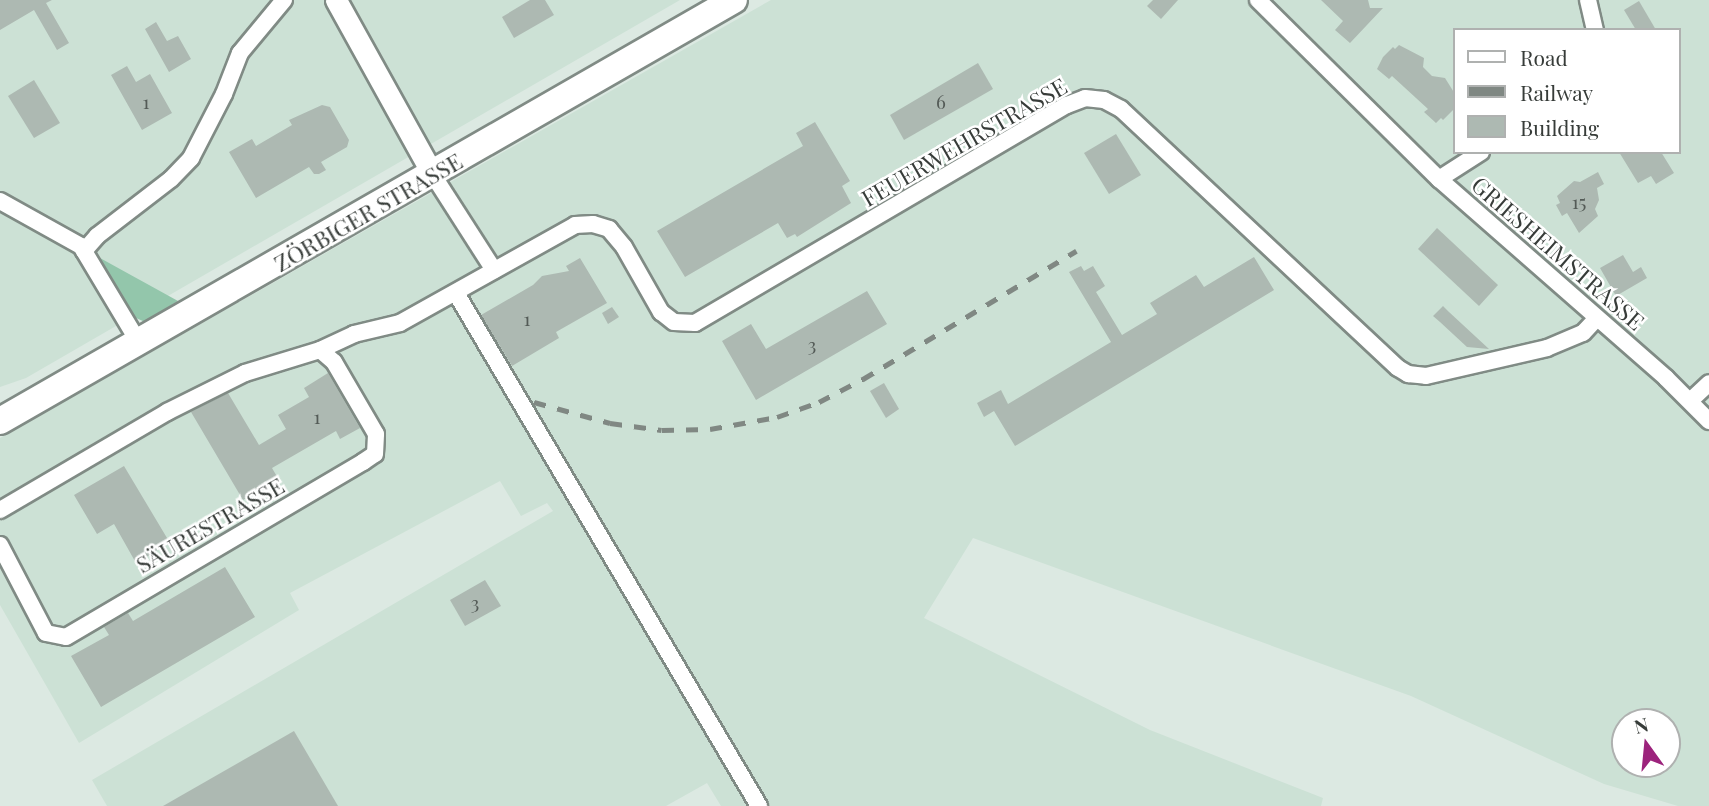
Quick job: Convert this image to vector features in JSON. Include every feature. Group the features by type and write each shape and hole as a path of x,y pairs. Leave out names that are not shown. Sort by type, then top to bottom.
{"main road":[{"name":"ZÖRBIGER STRASSE","path":"0,421 734,0"}],"street":[{"path":"84,251 97,236 171,179 191,158 220,102 240,53 284,0"},
{"path":"0,510 167,412 245,373 320,350 354,334 400,323 494,270 433,175 337,0"},
{"name":"GRIESHEIMSTRASSE","path":"1258,0 1439,179 1690,401 1709,421"},
{"path":"1588,0 1595,28"},
{"name":"FEUERWEHRSTRASSE","path":"494,270 575,225 602,226 620,240 661,312 674,322 695,323 1067,105 1094,98 1121,109 1398,368 1408,374 1426,376 1547,348 1583,332 1596,319"},
{"path":"1439,179 1477,154"},
{"path":"0,201 72,239 84,251 139,343"},
{"path":"456,293 759,806"},
{"name":"SÄURESTRASSE","path":"0,545 46,633 66,637 363,462 375,454 376,434 334,362 320,350"},
{"path":"1690,401 1709,383"}],"shaded area":[{"path":"0,0 680,0 26,378 0,387"},
{"path":"771,0 1709,0 1709,806 1678,806 1604,784 1411,696 973,538 924,618 1150,730 1323,798 1321,806 721,806 707,783 666,806 107,806 92,780 553,511 547,503 521,516 500,481 290,593 299,610 79,743 0,605 0,438"}],"green space":[{"path":"100,258 178,301 145,322 136,318 130,313"}],"building":[{"path":"0,0 52,0 46,3 69,43 57,50 34,10 0,30"},
{"path":"530,0 545,0 554,15 514,38 502,17"},
{"path":"1153,0 1178,0 1161,19 1147,6"},
{"path":"1321,0 1368,0 1370,8 1383,8 1350,43 1335,30 1343,21"},
{"path":"1639,1 1655,28 1635,28 1624,10"},
{"path":"156,22 167,41 178,36 191,59 169,72 145,29"},
{"path":"1399,45 1424,58 1423,67 1432,76 1445,78 1454,92 1454,109 1443,120 1441,118 1436,123 1424,112 1428,109 1392,76 1389,79 1377,69 1383,57 1393,47 1395,49"},
{"path":"978,63 993,89 904,140 890,115"},
{"path":"127,66 136,82 150,74 172,113 142,130 111,75"},
{"path":"34,80 60,123 34,138 8,96"},
{"path":"322,105 330,107 349,140 347,147 321,162 326,170 319,174 314,174 309,167 256,198 229,152 252,139 256,146 292,125 289,120"},
{"path":"815,122 850,181 842,186 851,203 797,237 795,234 787,238 778,223 685,277 657,231 803,146 796,133"},
{"path":"1116,134 1141,175 1109,194 1084,153"},
{"path":"1620,154 1662,154 1674,173 1656,184 1651,176 1638,183"},
{"path":"1598,172 1604,184 1597,188 1599,200 1595,209 1598,216 1579,233 1567,213 1562,216 1556,205 1560,203 1557,196 1574,181 1580,182"},
{"path":"1437,228 1498,285 1479,306 1418,249"},
{"path":"1623,255 1633,272 1641,267 1647,278 1616,296 1600,268"},
{"path":"1254,257 1274,290 1015,446 994,411 984,417 977,403 1001,390 1008,404 1111,342 1069,272 1081,266 1084,271 1093,266 1105,286 1096,292 1122,335 1157,314 1150,303 1196,275 1204,287"},
{"path":"580,258 607,303 556,332 559,338 512,366 481,315 533,285 542,276 569,271 566,266"},
{"path":"867,291 887,324 756,400 722,341 751,324 766,349"},
{"path":"1443,306 1489,349 1467,347 1433,316"},
{"path":"612,307 619,317 608,324 602,313"},
{"path":"328,373 360,428 340,439 336,431 272,468 279,480 243,500 191,412 228,393 259,445 286,429 278,415 309,397 304,388"},
{"path":"884,383 899,409 886,418 870,391"},
{"path":"124,466 170,543 136,563 114,524 97,534 74,495"},
{"path":"225,567 255,617 101,707 71,656 109,635 104,627 128,613 133,621"},
{"path":"485,580 501,606 465,626 450,600"},
{"path":"294,731 338,806 163,806"}],"railway":[{"path":"534,402 610,423 662,430 710,429 777,417 819,402 863,379 1076,251"}]}
